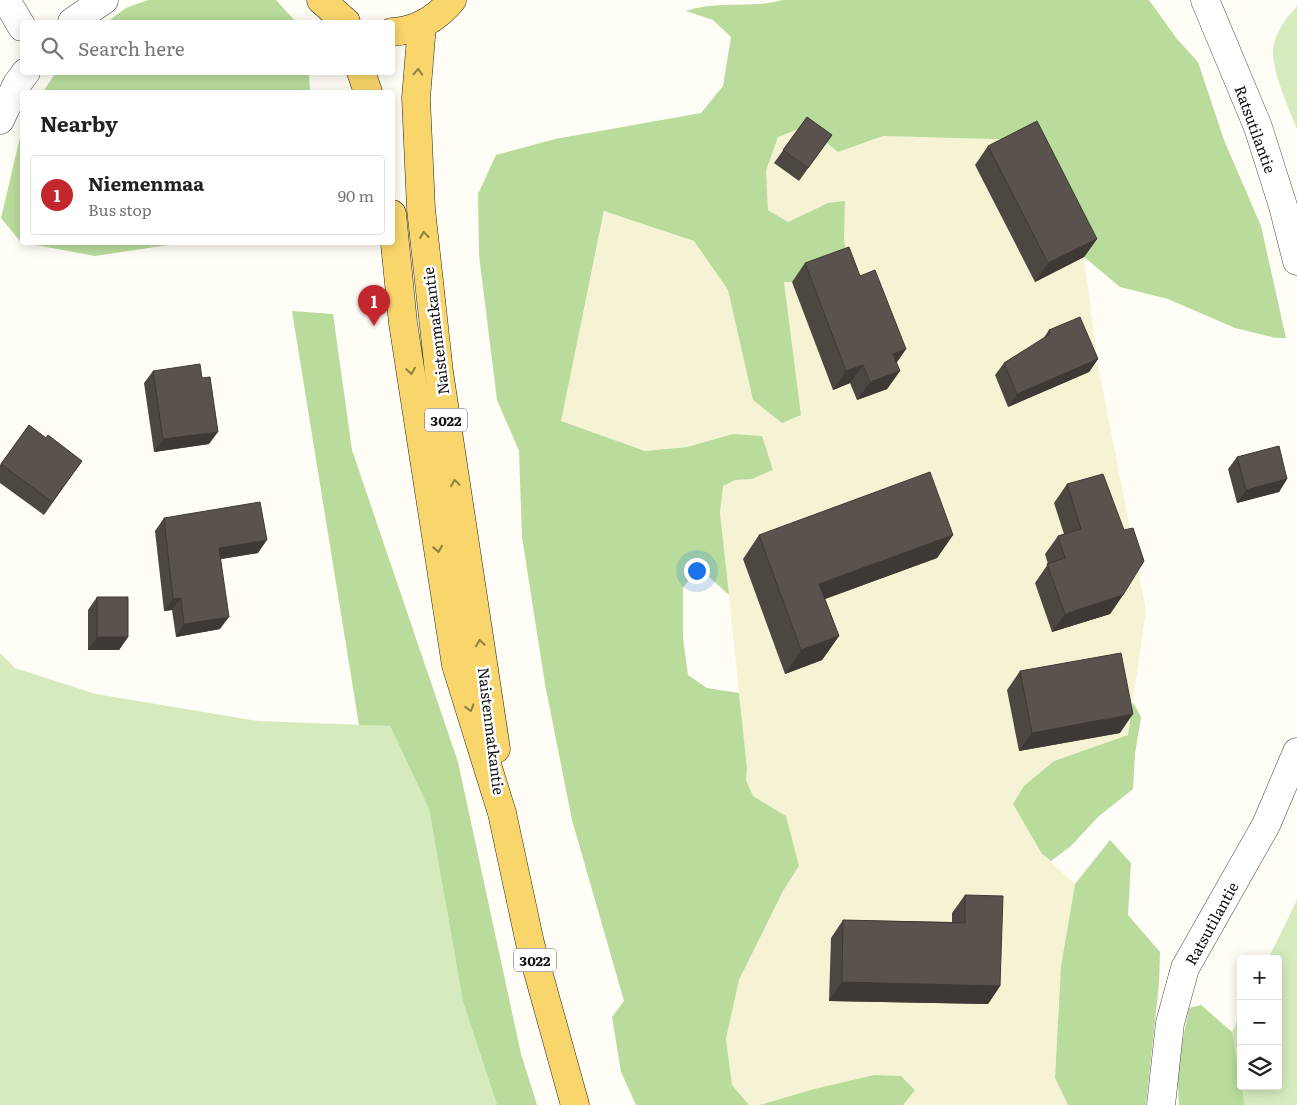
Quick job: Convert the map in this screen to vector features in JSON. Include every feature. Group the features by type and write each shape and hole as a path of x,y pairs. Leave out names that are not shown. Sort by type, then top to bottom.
{"main road":[{"path":"395,31 422,24 434,18 452,0"},
{"name":"Naistenmatkantie","path":"422,24 416,98 421,208 452,461 493,726 502,813"},
{"path":"362,75 367,90"},
{"name":"Naistenmatkantie","path":"395,244 403,323 456,665 502,813 530,944 576,1105"}],"street":[{"path":"6,0 20,24"},
{"path":"75,20 104,0"},
{"name":"Ratsutilantie","path":"1205,0 1258,127 1283,206 1297,261"},
{"path":"0,120 17,84 24,75"},
{"name":"Ratsutilantie","path":"1161,1105 1170,1023 1185,968 1266,825 1297,752"}],"shaded area":[{"path":"798,129 827,143 838,152 883,136 1024,140 1084,257 1098,365 1146,610 1128,735 1054,761 1042,854 1075,884 1061,966 1055,1078 1068,1105 903,1105 915,1090 901,1076 874,1075 814,1089 759,1105 749,1105 732,1085 726,1040 739,980 783,891 799,866 762,803 753,796 746,780 747,768 720,513 723,486 735,480 752,479 773,469 733,434 687,447 645,451 560,421 605,211 694,241 728,290 753,400 801,415 784,282 847,260 844,238 828,203 788,222 768,210 766,171 778,137"}],"green space":[{"path":"148,0 276,0 294,20 110,20 126,8"},
{"path":"783,0 1149,0 1177,39 1198,62 1224,140 1261,226 1286,338 1276,338 1235,328 1168,299 1120,287 1084,257 1024,140 883,136 838,152 827,143 799,129 778,137 766,171 768,210 788,222 828,203 845,201 844,238 847,261 792,282 784,282 801,415 782,423 753,400 728,290 694,241 604,211 561,421 645,451 687,447 733,434 762,436 773,470 752,479 735,480 723,486 720,513 729,595 698,567 683,588 683,638 688,675 707,688 739,693 747,768 746,780 753,796 786,816 799,866 783,891 739,980 726,1039 732,1085 749,1105 636,1105 621,1072 612,1017 624,1001 572,820 545,684 522,537 519,451 497,400 479,255 478,194 496,155 555,139 701,113 723,86 731,37 713,20 686,11 710,6 759,4"},
{"path":"1297,6 1297,129 1278,79 1273,59 1273,50 1278,32"},
{"path":"54,75 309,75 310,90 44,90"},
{"path":"20,137 20,241 1,218"},
{"path":"36,245 169,245 95,256"},
{"path":"292,311 333,314 352,450 458,762 521,1054 537,1105 497,1105 463,1002 429,809 390,726 359,725"},
{"path":"0,653 15,668 96,694 258,721 390,726 429,809 463,1002 497,1105 0,1105"},
{"path":"1133,702 1141,717 1135,754 1133,789 1099,816 1071,846 1051,861 1042,854 1013,804 1024,786 1054,761 1128,735"},
{"path":"1110,840 1131,863 1128,915 1160,952 1159,984 1146,1105 1068,1105 1055,1078 1061,966 1075,884"},
{"path":"1297,900 1297,1105 1245,1105 1243,1090 1282,1090 1282,955 1270,955"},
{"path":"1201,1005 1232,1032 1237,1060 1237,1090 1242,1090 1245,1105 1179,1105 1177,1070 1189,1008"},
{"path":"1237,1022 1237,1059 1232,1032"},
{"path":"874,1075 901,1076 915,1090 903,1105 759,1105 814,1089"}],"building":[{"path":"807,117 832,135 808,168 783,150"},
{"path":"1037,121 1097,239 1048,263 988,146"},
{"path":"849,247 860,276 875,270 906,349 893,354 900,371 870,382 863,365 846,371 805,263"},
{"path":"1080,317 1098,359 1017,394 1004,363 1050,334 1049,330"},
{"path":"200,364 202,378 210,377 218,432 163,439 153,371"},
{"path":"29,425 46,438 48,435 82,461 52,502 1,464"},
{"path":"1279,446 1287,479 1246,490 1237,457"},
{"path":"930,472 953,535 819,584 839,636 801,650 759,535"},
{"path":"1103,474 1124,530 1133,528 1144,561 1123,595 1065,614 1047,564 1065,558 1058,536 1081,529 1067,484"},
{"path":"260,502 267,540 219,548 229,617 184,624 181,598 173,599 164,518"},
{"path":"97,597 128,597 128,637 97,637"},
{"path":"1121,653 1133,714 1032,733 1020,671"},
{"path":"965,895 1003,896 1000,986 842,982 843,920 965,923"}],"place":[{"name":"Niemenmaa","path":"374,326"}]}
